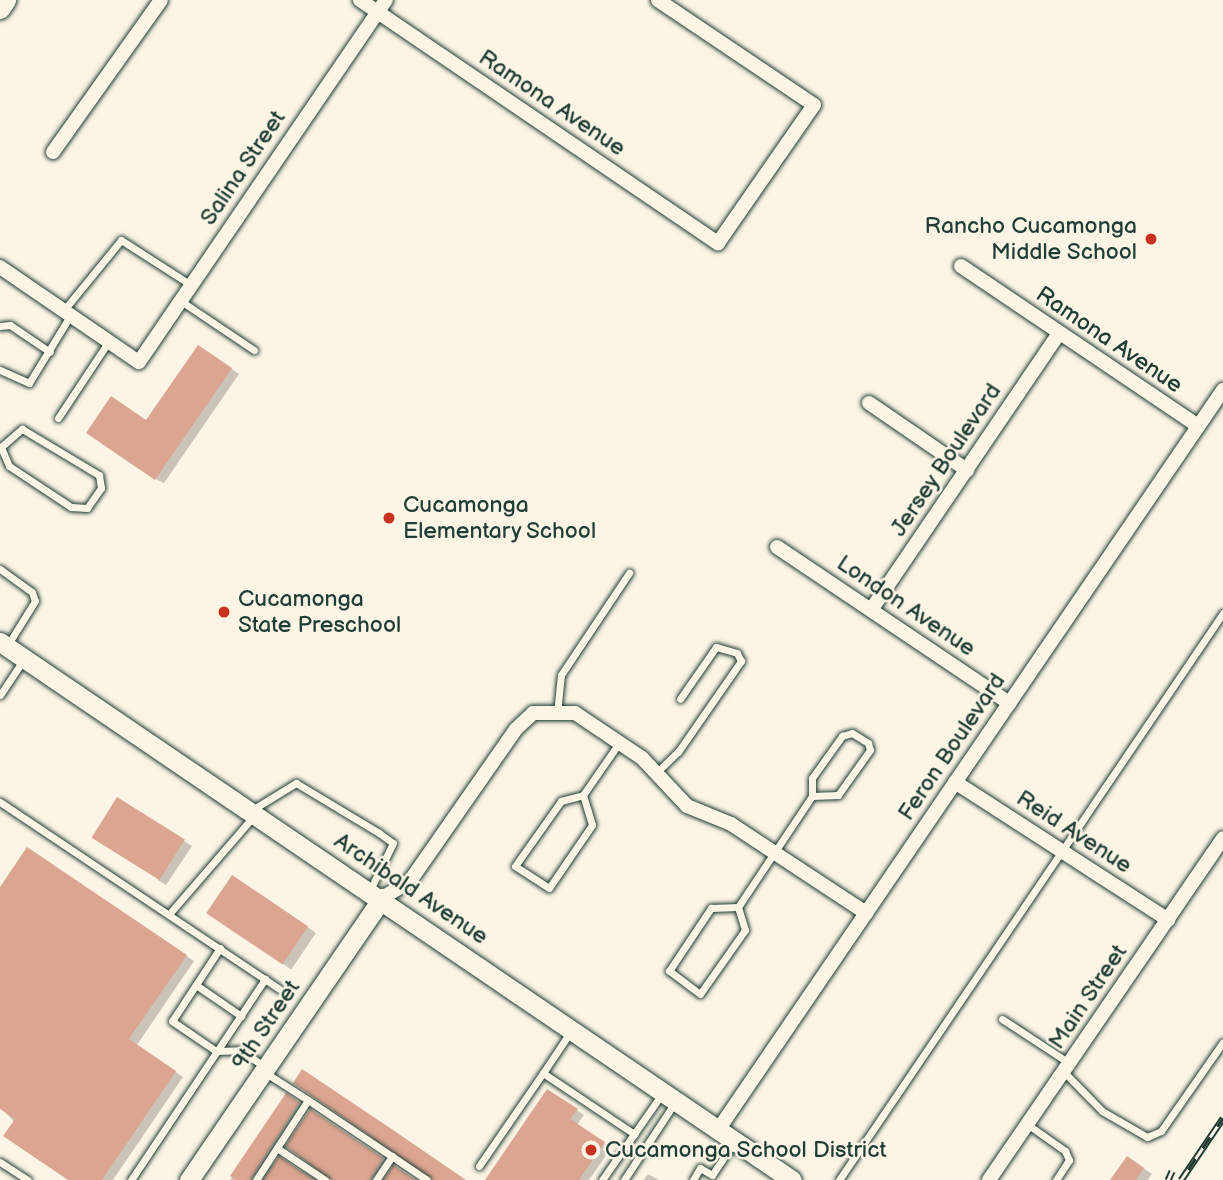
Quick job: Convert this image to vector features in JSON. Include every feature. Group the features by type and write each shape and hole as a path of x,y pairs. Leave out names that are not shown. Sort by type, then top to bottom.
{"main road":[{"path":"0,9 6,0"},
{"name":"Archibald Avenue","path":"3,644 376,894 787,1179"},
{"name":"9th Street","path":"189,1180 265,1070 376,894"}],"street":[{"path":"53,152 161,0"},
{"name":"Ramona Avenue","path":"360,0 382,6 718,243 814,105 658,0"},
{"name":"Salina Street","path":"109,341 139,362 382,6"},
{"name":"Ramona Avenue","path":"961,266 1058,335 1198,426"},
{"path":"0,267 109,341"},
{"name":"Jersey Boulevard","path":"871,610 1058,335"},
{"name":"Feron Boulevard","path":"718,1130 1223,390"},
{"path":"869,403 967,470"},
{"name":"London Avenue","path":"777,547 1009,703"},
{"path":"376,894 410,881 516,729 533,713 575,713 657,772 687,806 732,824 866,913"},
{"name":"Reid Avenue","path":"955,782 1168,920"},
{"name":"Main Street","path":"989,1180 1223,838"}],"lane":[{"path":"0,370 24,384 50,352 67,313 121,240 191,285"},
{"path":"180,300 254,350"},
{"path":"0,326 10,325 50,352"},
{"path":"58,418 109,341"},
{"path":"35,432 99,475 101,488 87,508 71,507 9,466 0,452 11,435 35,432"},
{"path":"0,569 32,592 35,601 3,644"},
{"path":"556,713 561,675 629,573"},
{"path":"839,1180 1059,850 1223,613"},
{"path":"657,772 678,752 741,661 737,653 716,647 680,699"},
{"path":"0,695 25,659"},
{"path":"738,907 711,908 669,971 700,993 745,930 738,907 771,852 812,796 812,778 842,736 852,733 868,743 870,750 838,795 812,796"},
{"path":"583,795 592,825 548,888 515,866 561,801 583,795 619,743"},
{"path":"170,913 253,812 296,783 393,843 376,894"},
{"path":"0,802 170,913 279,989"},
{"path":"220,948 172,1021 216,1051 240,1050 308,1100 427,1180"},
{"path":"131,1180 265,979"},
{"path":"195,985 241,1016"},
{"path":"1002,1019 1067,1068 1102,1111 1147,1137 1161,1131 1223,1042"},
{"path":"479,1166 573,1029"},
{"path":"543,1073 634,1134"},
{"path":"602,1180 634,1134 670,1096"},
{"path":"624,1180 670,1096"},
{"path":"256,1180 308,1100"},
{"path":"1027,1124 1066,1151 1069,1160 1056,1180"},
{"path":"693,1180 701,1168 715,1177 734,1141"},
{"path":"277,1148 325,1180"},
{"path":"376,1180 392,1156"},
{"path":"0,1162 28,1180"}],"building":[{"path":"198,345 232,368 155,480 86,433 111,396 146,420"},
{"path":"117,797 185,839 159,880 92,838"},
{"path":"27,847 187,955 129,1039 176,1071 102,1180 68,1180 3,1136 15,1119 0,1109 0,887"},
{"path":"232,875 308,926 283,965 206,913"},
{"path":"302,1069 466,1180 433,1180 293,1083"},
{"path":"547,1089 578,1109 570,1119 605,1142 579,1180 485,1180"},
{"path":"286,1093 299,1102 250,1180 236,1180 230,1176"},
{"path":"310,1109 383,1158 370,1180 331,1180 285,1146"},
{"path":"279,1156 314,1180 263,1180"},
{"path":"1127,1156 1144,1168 1136,1180 1110,1180"},
{"path":"393,1165 416,1180 383,1180"}],"railway":[{"path":"1181,1180 1223,1118"},
{"path":"1168,1180 1172,1171"}],"place":[{"name":"Rancho Cucamonga Middle School","path":"1151,239"},
{"name":"Cucamonga Elementary School","path":"389,518"},
{"name":"Cucamonga State Preschool","path":"224,612"},
{"name":"Cucamonga School District","path":"591,1150"}]}
